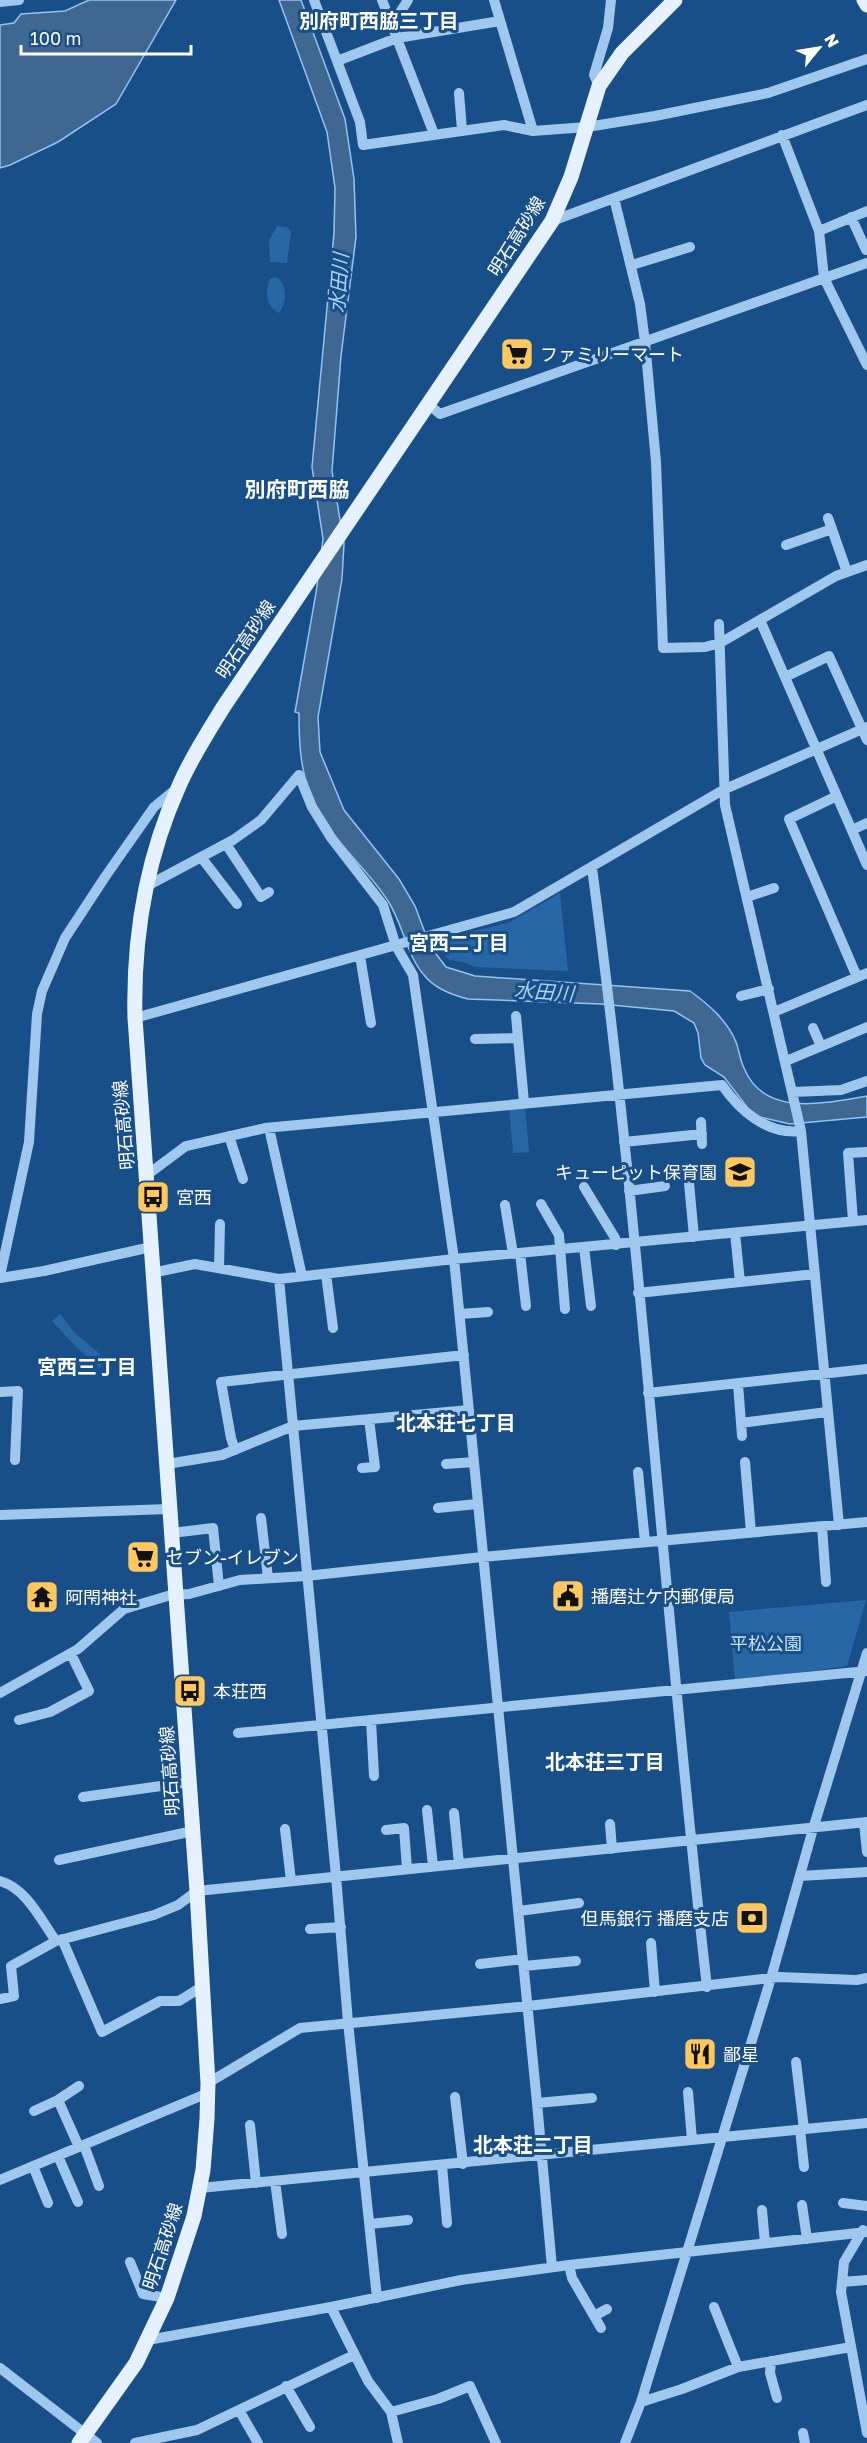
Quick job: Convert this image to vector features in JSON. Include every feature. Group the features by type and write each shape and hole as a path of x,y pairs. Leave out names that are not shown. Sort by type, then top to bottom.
{"main road":[{"name":"明石高砂線","path":"87,2440 136,2363 167,2298 194,2216 206,2148 208,2088 203,1986 135,1018 138,930 156,845 178,787 224,706 552,221 564,196 599,86 622,54 675,0"},
{"path":"864,0 867,5"}],"street":[{"path":"0,2 17,0"},
{"path":"314,0 360,122 363,146 504,125 533,131 586,127 768,93 867,59"},
{"path":"382,0 434,134"},
{"path":"392,25 408,0"},
{"path":"494,0 533,131"},
{"path":"599,86 594,75 609,28 611,0"},
{"path":"337,61 397,38 500,21"},
{"path":"459,93 462,130"},
{"path":"552,221 867,105"},
{"path":"782,135 819,231 825,278 867,366"},
{"path":"614,198 632,265 645,342 656,462 663,648 705,647 720,643 847,572 867,564"},
{"path":"819,231 867,211"},
{"path":"851,217 866,250"},
{"path":"672,240 675,251"},
{"path":"632,265 690,247"},
{"path":"428,404 440,414 867,263"},
{"path":"828,518 847,572"},
{"path":"786,545 832,529"},
{"path":"799,540 803,552"},
{"path":"760,620 867,865"},
{"path":"719,624 723,790 801,1131 839,1526"},
{"path":"785,677 830,656 864,728 867,740"},
{"path":"135,1018 514,912 723,790 864,728"},
{"path":"147,886 226,844 261,820 299,775 312,807 332,838 383,905 396,946 413,975 460,1314 552,2267"},
{"path":"151,1247 44,1271 0,1277 29,1142 37,1014 42,991 65,938 105,877 154,807 178,787"},
{"path":"774,1012 862,975 789,819 837,796"},
{"path":"852,830 867,823"},
{"path":"226,844 257,885 261,897 269,892"},
{"path":"201,856 237,904"},
{"path":"592,868 607,979 624,1142 690,1842 707,1987"},
{"path":"747,897 774,888"},
{"path":"360,956 371,1023"},
{"path":"741,996 769,989"},
{"path":"516,1016 524,1102"},
{"path":"786,1061 867,1027"},
{"path":"813,1028 821,1046"},
{"path":"475,1039 518,1038"},
{"path":"793,1092 841,1090 867,1081"},
{"path":"147,1175 186,1146 269,1128 722,1085 734,1103 748,1115 782,1130 801,1131"},
{"path":"624,1142 702,1139 701,1122"},
{"path":"269,1128 302,1276"},
{"path":"229,1137 243,1179"},
{"path":"853,1221 848,1153 867,1152"},
{"path":"689,1182 694,1237"},
{"path":"628,1191 666,1186"},
{"path":"584,1187 615,1238 616,1245"},
{"path":"541,1204 559,1235 565,1310"},
{"path":"505,1205 526,1306"},
{"path":"153,1273 195,1264 279,1279 454,1259 867,1220"},
{"path":"219,1268 220,1224"},
{"path":"735,1233 740,1282"},
{"path":"584,1247 591,1306"},
{"path":"326,1274 333,1328"},
{"path":"638,1293 814,1274"},
{"path":"279,1279 348,2022 377,2298"},
{"path":"460,1314 488,1311"},
{"path":"235,1450 221,1383 464,1355"},
{"path":"648,1393 867,1369"},
{"path":"738,1384 742,1436"},
{"path":"0,1392 18,1391 15,1460"},
{"path":"167,1464 222,1455 294,1426 469,1410"},
{"path":"741,1423 827,1412"},
{"path":"362,1468 375,1467 369,1419"},
{"path":"446,1464 474,1462"},
{"path":"745,1462 751,1532"},
{"path":"638,1472 645,1542"},
{"path":"438,1508 477,1504"},
{"path":"0,1515 169,1509"},
{"path":"261,1518 268,1578"},
{"path":"0,1693 71,1654 124,1609 240,1580 306,1576 482,1557 867,1522"},
{"path":"822,1527 826,1582"},
{"path":"172,1533 213,1528 219,1586"},
{"path":"625,2443 641,2402 771,1978 813,1829 864,1671 867,1653"},
{"path":"19,1720 50,1712 89,1691 71,1654"},
{"path":"238,1733 864,1671"},
{"path":"370,1720 374,1776"},
{"path":"83,1797 189,1782"},
{"path":"427,1810 433,1866"},
{"path":"454,1813 459,1864"},
{"path":"0,1999 14,1996 11,1966 59,1940 154,1915 178,1905 197,1891 690,1842 866,1822 867,1852"},
{"path":"609,1824 612,1849"},
{"path":"386,1830 404,1828 407,1869"},
{"path":"285,1829 291,1881"},
{"path":"59,1860 193,1831"},
{"path":"82,1855 83,1867"},
{"path":"800,1876 867,1872"},
{"path":"0,1881 12,1885 25,1897 59,1940 102,2032 159,2001 179,2001 203,1986"},
{"path":"519,1911 579,1903"},
{"path":"310,1929 340,1927"},
{"path":"651,1944 655,1992"},
{"path":"480,1964 576,1961"},
{"path":"0,2180 208,2088 300,2028 707,1987 771,1978 856,1980 867,1978"},
{"path":"796,2062 804,2167"},
{"path":"34,2111 58,2100 79,2086"},
{"path":"688,2092 692,2140"},
{"path":"455,2097 463,2163"},
{"path":"537,2103 592,2098"},
{"path":"58,2100 99,2186"},
{"path":"200,2188 542,2156 867,2122"},
{"path":"250,2126 256,2183"},
{"path":"58,2156 78,2202"},
{"path":"442,2165 447,2223"},
{"path":"33,2166 48,2203"},
{"path":"275,2181 282,2234"},
{"path":"843,2203 867,2206"},
{"path":"802,2205 807,2239"},
{"path":"762,2210 765,2243"},
{"path":"370,2224 408,2220"},
{"path":"148,2340 331,2307 461,2280 552,2267 807,2239 865,2230"},
{"path":"865,2230 844,2262 841,2292 865,2411 867,2433"},
{"path":"129,2262 143,2294 167,2298"},
{"path":"569,2265 572,2278 601,2328"},
{"path":"842,2282 867,2280"},
{"path":"331,2307 368,2381 391,2412 399,2443"},
{"path":"714,2307 738,2367"},
{"path":"594,2316 607,2309"},
{"path":"641,2402 738,2367 851,2347"},
{"path":"135,2443 197,2430 354,2355"},
{"path":"771,2361 770,2373 777,2398"},
{"path":"0,2368 87,2440"},
{"path":"286,2386 310,2427"},
{"path":"391,2412 438,2399 470,2386 496,2443"},
{"path":"239,2410 258,2443"}],"green space":[{"path":"277,226 287,227 291,232 287,263 270,262 269,240"},
{"path":"277,277 285,289 284,304 279,313 271,307 267,298 270,279"},
{"path":"560,893 568,971 476,967 449,960 434,942 508,923"},
{"path":"525,1107 529,1152 513,1153 509,1108"},
{"path":"60,1314 75,1333 105,1358 100,1368 52,1321"},
{"name":"平松公園","path":"866,1600 847,1666 735,1681 729,1612"}],"water":[{"path":"89,0 176,0 116,104 58,142 0,168 0,25 14,23 21,14 65,11"},
{"name":"水田川","path":"279,0 301,0 345,119 354,179 356,237 341,356 332,471 344,544 342,579 318,717 320,752 344,810 399,879 415,906 430,946 446,967 475,976 690,991 710,1007 728,1027 736,1042 741,1062 753,1084 766,1094 781,1101 797,1103 833,1102 867,1096 867,1117 790,1124 760,1117 750,1111 724,1077 705,1065 701,1058 698,1033 694,1023 674,1011 601,1004 468,999 438,987 428,980 418,967 388,901 335,836 317,809 304,774 299,713 295,712 323,539 312,467 334,233 335,188 327,132"}],"place":[{"name":"ファミリーマート","path":"517,354"},
{"name":"キューピット保育園","path":"740,1172"},
{"name":"宮西","path":"153,1197"},
{"name":"セブン-イレブン","path":"143,1557"},
{"name":"播磨辻ケ内郵便局","path":"568,1596"},
{"name":"阿閇神社","path":"42,1597"},
{"name":"本荘西","path":"190,1691"},
{"name":"但馬銀行 播磨支店","path":"752,1918"},
{"name":"鄙星","path":"700,2054"}],"district":[{"name":"別府町西脇三丁目","path":"379,20"},
{"name":"別府町西脇","path":"297,489"},
{"name":"宮西二丁目","path":"459,942"},
{"name":"宮西三丁目","path":"87,1366"},
{"name":"北本荘七丁目","path":"456,1422"},
{"name":"北本荘三丁目","path":"605,1761"},
{"name":"北本荘二丁目","path":"533,2144"}]}
